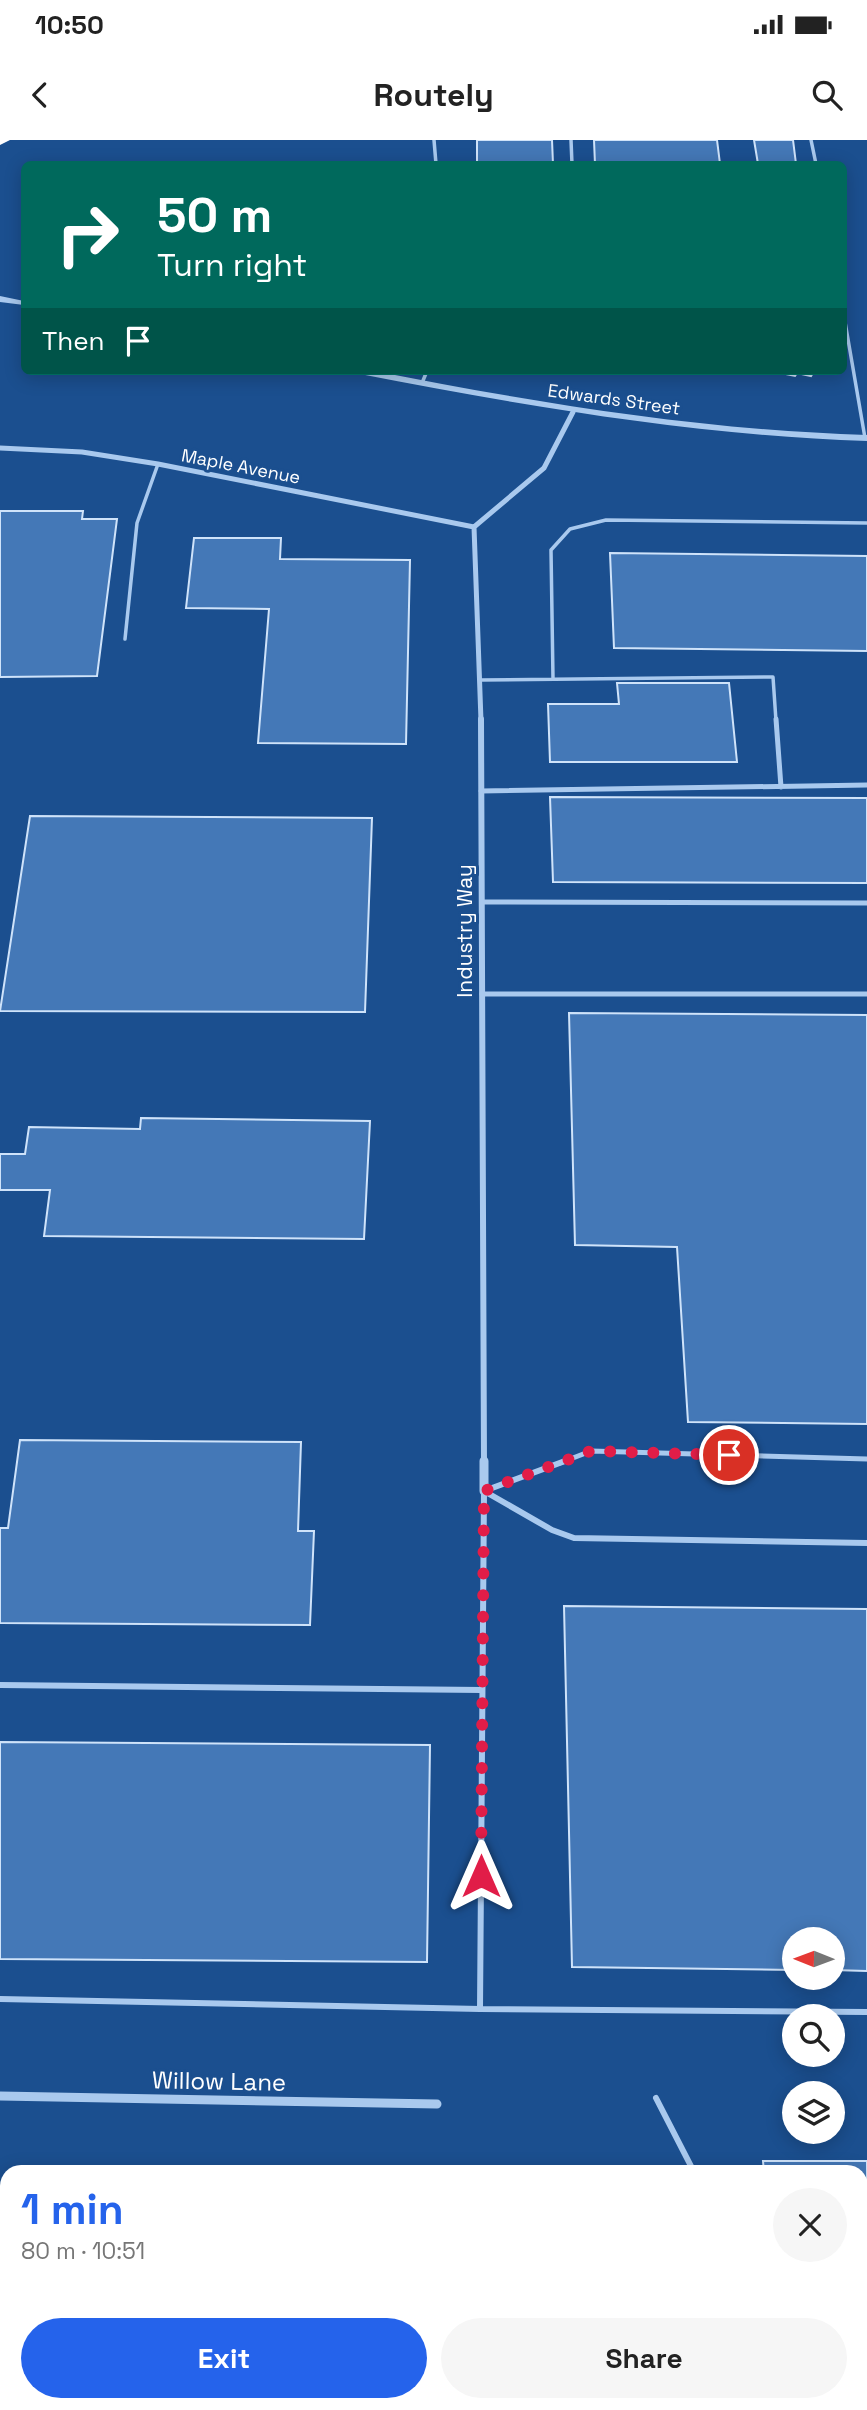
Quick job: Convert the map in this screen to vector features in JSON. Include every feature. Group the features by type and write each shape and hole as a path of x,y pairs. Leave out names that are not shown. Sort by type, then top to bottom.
{"street":[{"path":"0,299 21,302"},
{"name":"Edwards Street","path":"381,375 573,412 727,430 866,439"},
{"path":"474,527 544,468 573,412"},
{"name":"Maple Avenue","path":"0,448 82,452 158,464 474,527"},
{"name":"Industry Way","path":"474,527 481,680 484,1491"},
{"name":"Willow Lane","path":"0,2096 437,2104"}],"lane":[{"path":"434,140 436,161"},
{"path":"571,140 572,161"},
{"path":"811,140 815,161"},
{"path":"847,341 866,439"},
{"path":"422,383 425,375"},
{"path":"125,639 137,523 158,464"},
{"path":"553,679 551,550 570,529 606,520 867,523"},
{"path":"481,680 773,677 781,787"},
{"path":"481,791 867,785"},
{"path":"482,902 867,903"},
{"path":"482,994 867,994"},
{"path":"484,1491 591,1451 867,1459"},
{"path":"484,1491 552,1530 574,1538 867,1543"},
{"path":"480,2009 484,1491"},
{"path":"0,1685 482,1690"},
{"path":"0,1999 480,2009 867,2012"},
{"path":"656,2098 690,2165"}],"building":[{"path":"477,140 552,140 553,161 477,161"},
{"path":"594,140 717,140 720,161 595,161"},
{"path":"754,140 793,140 796,161 758,161"},
{"path":"0,511 83,511 82,519 117,519 97,676 0,677"},
{"path":"194,538 281,538 280,559 410,560 406,744 258,743 269,609 186,608"},
{"path":"610,553 867,556 867,651 614,648"},
{"path":"617,683 729,683 737,762 550,762 548,704 619,704"},
{"path":"550,797 867,798 867,883 553,882"},
{"path":"30,816 372,818 365,1012 0,1011"},
{"path":"569,1013 867,1015 867,1424 688,1422 677,1247 575,1245"},
{"path":"141,1118 370,1121 364,1239 44,1236 50,1190 0,1190 0,1154 25,1154 29,1127 140,1129"},
{"path":"20,1440 301,1442 298,1531 314,1531 310,1625 0,1623 0,1528 8,1528"},
{"path":"564,1606 867,1609 867,1971 845,1970 845,1927 782,1927 782,1970 572,1967"},
{"path":"0,1742 430,1745 427,1962 0,1959"},
{"path":"763,2161 867,2161 867,2165 763,2165"}],"route":[{"path":"481,1876 484,1491 591,1451 729,1455"}]}
